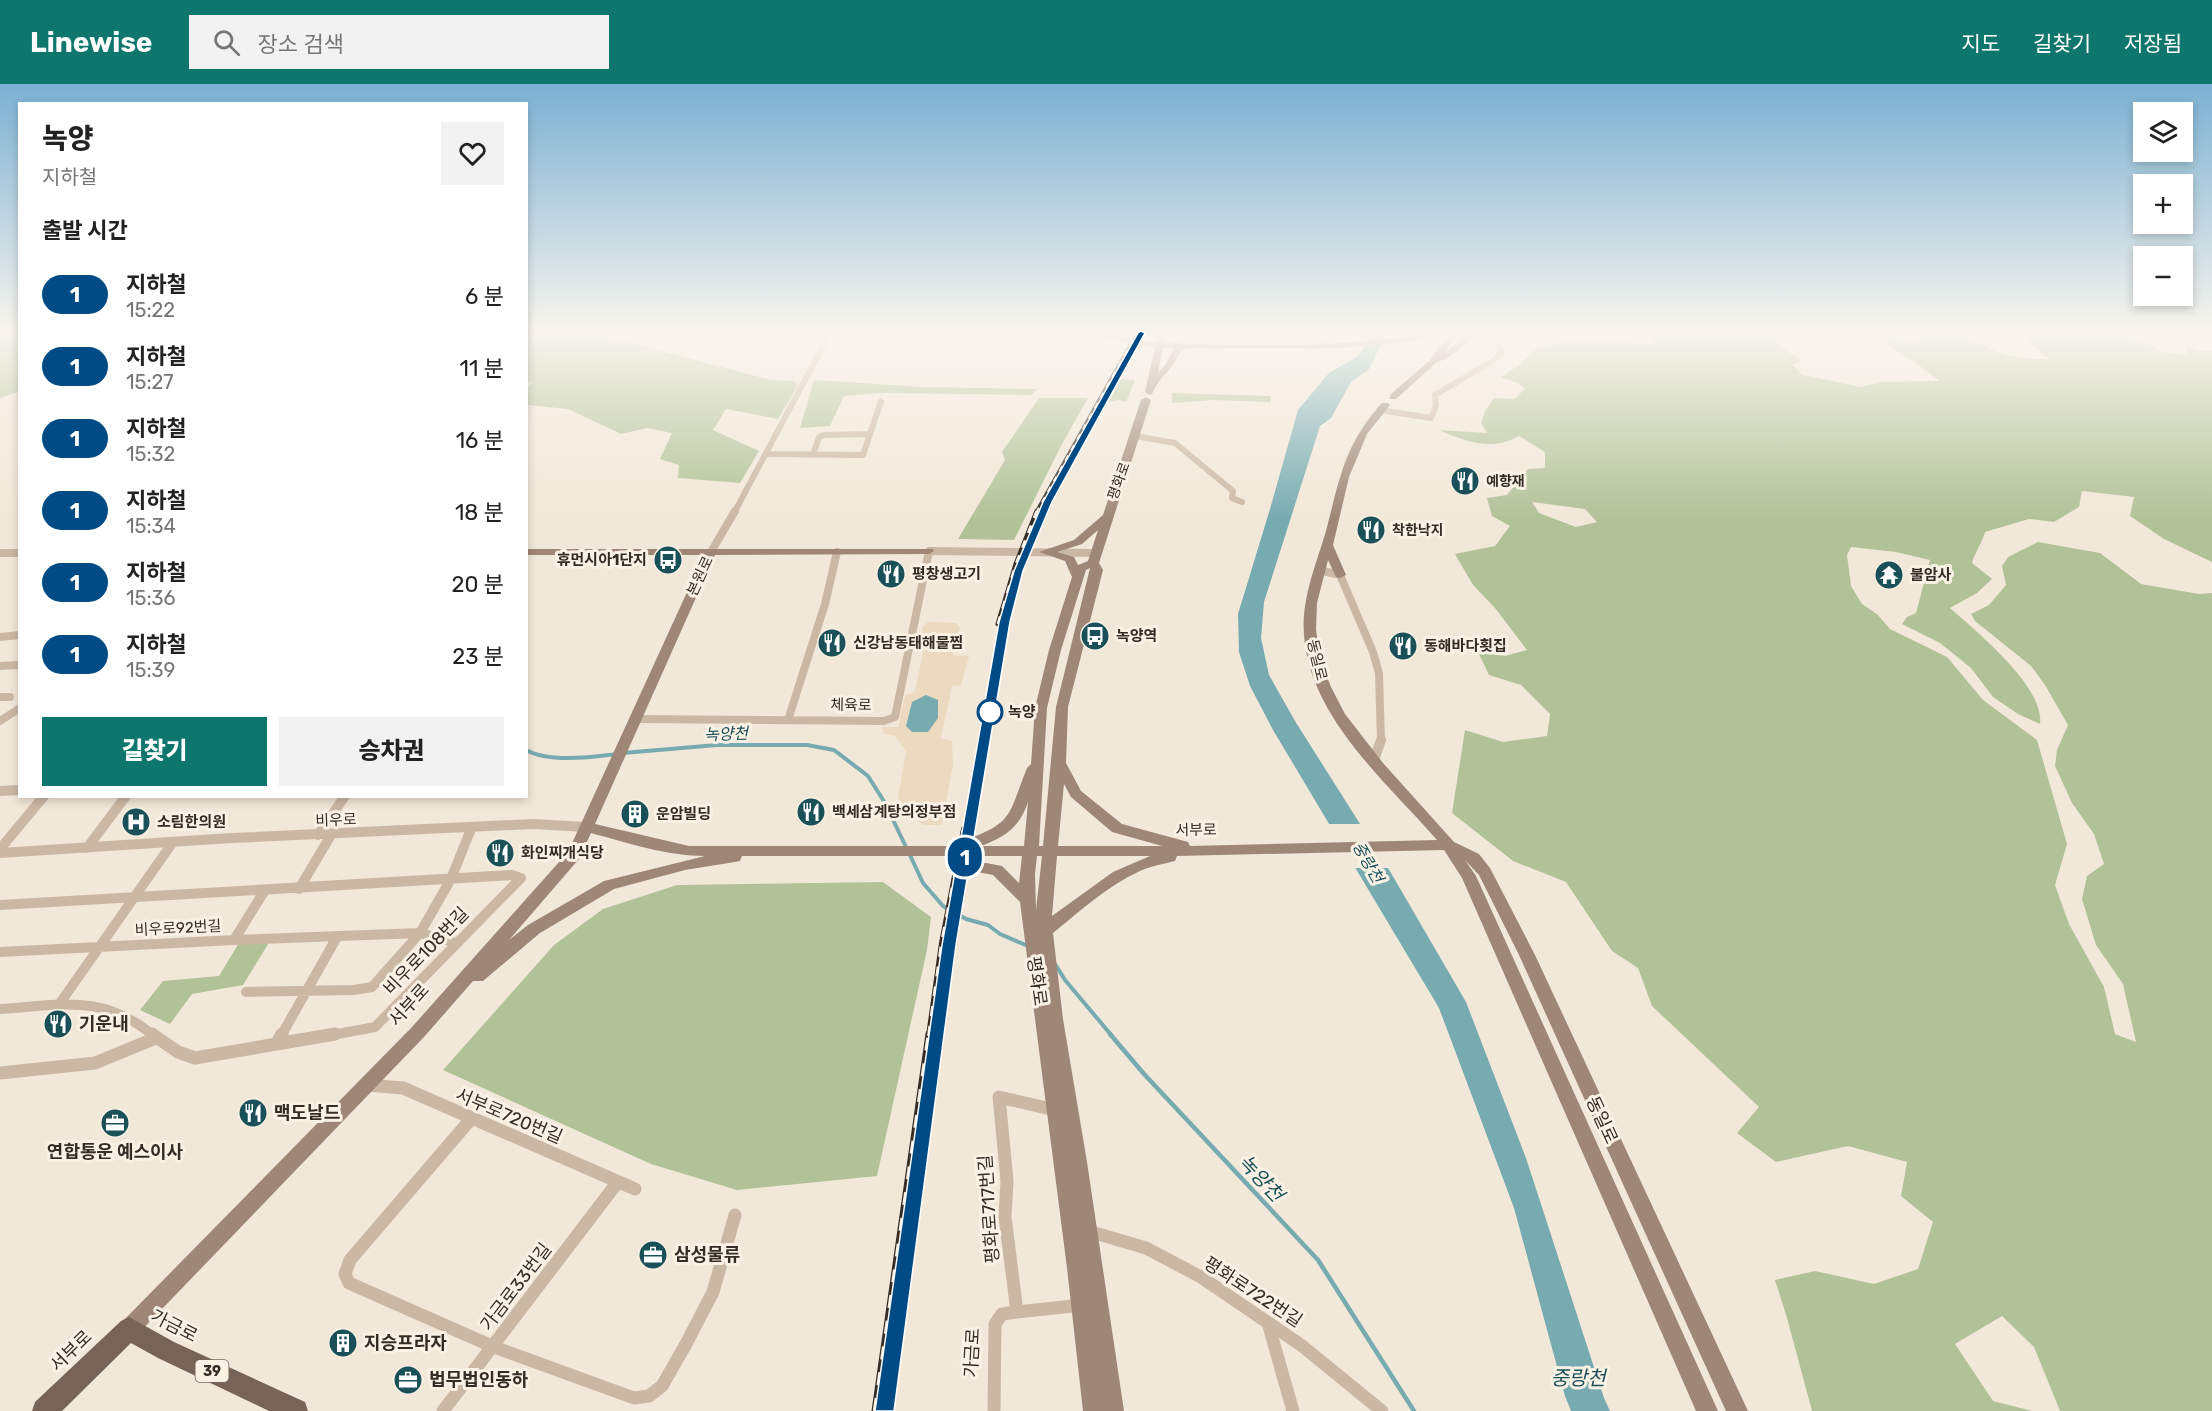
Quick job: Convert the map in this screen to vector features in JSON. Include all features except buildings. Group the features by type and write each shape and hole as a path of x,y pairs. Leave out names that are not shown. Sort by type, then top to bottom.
{"main road":[{"name":"서부로","path":"44,1411 129,1329"},
{"name":"가금로","path":"129,1329 166,1350 296,1411"}],"street":[{"name":"본원로","path":"586,827 711,552 767,454 796,395"},
{"name":"평화로","path":"1094,1411 1055,1110 1040,937 1064,698 1097,570 1094,558 1147,395"},
{"name":"동일로","path":"1396,395 1360,434 1352,451 1314,583 1310,612 1311,644 1324,687 1334,708 1374,760 1449,845 1456,862 1468,876 1707,1411"},
{"path":"1386,404 1431,418 1436,406 1435,395"},
{"path":"767,454 863,455 881,400"},
{"path":"813,455 819,437 824,435 869,434"},
{"path":"1135,436 1175,443 1233,491 1232,498 1242,502"},
{"path":"1044,552 1078,542 1107,517"},
{"path":"1327,544 1373,652 1379,673 1382,739 1374,760"},
{"name":"체육로","path":"636,718 884,721 895,717 929,551"},
{"path":"528,552 1044,552 1094,558"},
{"path":"788,720 825,604 837,552"},
{"path":"1044,552 1071,559 1078,577"},
{"path":"0,553 18,553"},
{"name":"평화로","path":"1040,937 1027,900 1044,692 1081,568 1094,558"},
{"path":"1319,570 1340,575"},
{"path":"1,638 18,635"},
{"path":"0,666 18,665"},
{"path":"0,721 18,709"},
{"path":"1041,725 1060,725"},
{"path":"947,851 995,836 1012,823 1020,811 1039,755"},
{"path":"1059,762 1076,794 1117,828 1197,850"},
{"path":"0,791 18,790"},
{"path":"0,851 42,798"},
{"path":"87,848 124,798"},
{"path":"318,836 344,798"},
{"name":"비우로","path":"0,851 471,829 533,824 586,827"},
{"path":"586,827 653,844 689,850 773,851"},
{"name":"서부로","path":"129,1329 441,1005 574,855 586,827"},
{"name":"비우로108번길","path":"246,992 354,990 372,987 420,933 451,879 471,829"},
{"path":"299,889 331,835"},
{"name":"비우로92번길","path":"58,1006 173,842"},
{"name":"동일로","path":"1449,845 1474,858 1485,872 1527,955 1737,1411"},
{"name":"서부로","path":"773,851 1050,852 1449,845"},
{"path":"1040,937 1085,898 1129,869 1159,859 1220,850"},
{"path":"441,1005 534,929 609,885 685,865 773,851"},
{"path":"947,851 977,867 997,870 1027,900"},
{"name":"비우로108번길","path":"0,1009 87,1004 111,1009 135,1017 156,1038 190,1058 375,1028 521,878 512,875 451,879"},
{"path":"0,905 451,879"},
{"name":"비우로92번길","path":"0,952 234,940 266,890"},
{"path":"234,940 420,933 457,943"},
{"path":"277,1043 337,937"},
{"name":"평화로","path":"1042,971 1088,1232 1113,1411"},
{"path":"0,1073 95,1063 156,1038"},
{"name":"서부로720번길","path":"366,1085 403,1088 635,1189"},
{"name":"평화로717번길","path":"1017,1312 1005,1217 1006,1181 999,1097 1016,1098 1040,1108 1055,1110"},
{"path":"471,1119 350,1260 345,1274 349,1283 494,1347 634,1398 649,1396 662,1386 713,1292 735,1215"},
{"name":"가금로33번길","path":"443,1411 617,1183"},
{"name":"평화로722번길","path":"1088,1232 1146,1248 1201,1277 1301,1345 1382,1411"},
{"path":"1017,1312 1082,1305"},
{"name":"가금로","path":"994,1411 995,1324 1002,1314 1017,1312"},
{"path":"1268,1323 1293,1411"}],"green space":[{"path":"528,395 792,395 778,419 726,409 713,430 759,451 740,483 678,478 679,465 660,459 672,433 647,428 621,434 568,409 528,405"},
{"path":"810,395 857,395 844,396 830,426 800,428"},
{"path":"1113,395 1129,395 1126,402 1119,400 1109,402"},
{"path":"1172,395 1270,396 1271,402 1213,400 1172,403"},
{"path":"1518,395 2212,395 2212,562 2164,539 2130,516 2134,497 2082,491 2079,507 2054,522 2029,519 1985,532 1972,563 1992,579 1977,593 1950,608 1991,645 2021,677 2039,709 2040,724 2018,714 1993,697 1971,668 1940,643 1902,624 1907,617 1916,613 1930,560 1896,552 1851,547 1847,555 1851,586 1862,604 1878,615 1890,629 1947,657 1983,700 2037,740 2067,844 2055,885 2069,924 2104,987 2115,1034 2136,1042 2123,984 2096,945 2082,899 2087,876 2104,864 2094,834 2072,803 2055,766 2057,750 2068,725 2031,666 1975,621 1971,614 1989,605 2006,585 2002,566 2008,557 2038,542 2100,553 2141,584 2199,594 2212,593 2212,1411 2060,1411 2034,1347 2002,1316 1955,1344 1993,1401 2032,1411 1812,1411 1775,1280 1815,1271 1874,1284 1918,1269 1933,1222 1901,1196 1907,1162 1848,1146 1776,1162 1737,1133 1759,1107 1652,1006 1638,968 1612,951 1566,882 1513,861 1452,813 1465,730 1503,742 1547,736 1550,714 1521,685 1489,675 1478,652 1505,656 1527,650 1495,608 1473,585 1455,554 1495,546 1510,526 1492,516 1487,498 1507,495 1528,469 1545,468 1545,452 1519,436 1508,441 1488,444 1469,441 1438,430 1487,433 1481,423 1485,411 1494,398 1514,399","holes":["1532,502 1585,509 1597,522 1576,527 1539,513"]},
{"path":"1039,398 1088,398 1014,540 958,539 1005,460 1002,452"},
{"path":"883,882 931,917 927,950 877,1176 737,1190 651,1164 443,1070 554,945 603,909 677,885"},
{"path":"270,941 243,985 192,994 170,1024 140,1010 163,981 219,976 239,943"}],"shaded area":[{"path":"928,622 956,623 960,627 953,655 969,656 961,685 952,686 941,738 952,741 953,764 942,825 922,825 898,798 906,751 895,736 884,734 882,727 898,727 905,696 915,691 924,648 922,628"}],"water":[{"name":"중랑천","path":"1311,395 1344,395 1331,418 1320,426 1264,602 1261,638 1269,675 1295,721 1391,873 1466,1002 1526,1158 1610,1411 1571,1411 1514,1208 1439,1008 1273,730 1250,686 1239,652 1238,614 1298,410"},
{"path":"926,695 938,700 938,718 928,732 912,732 906,726 912,702"}],"pier":[{"path":"1327,824 1364,824 1391,868 1352,868"}],"waterway":[{"name":"녹양천","path":"623,753 717,745 807,745 834,750 868,776 885,803 906,847"},
{"name":"녹양천","path":"528,751 558,758 617,754"},
{"path":"909,853 923,883 943,906 966,919 988,925 1000,934 1028,946"},
{"name":"녹양천","path":"1055,964 1065,980 1112,1036"},
{"name":"녹양천","path":"1110,1034 1144,1074 1318,1260 1414,1411"}],"railway":[{"path":"1037,512 1102,395"},
{"path":"998,624 1016,564 1037,512"},
{"path":"929,1036 942,943 964,829"},
{"path":"875,1411 929,1034"},
{"path":"885,1411 903,1280"}],"metro line":[{"name":"1","path":"884,1411 949,945 1005,622 1018,571 1037,523 1106,395"}],"place":[{"name":"예향재","path":"1465,481"},
{"name":"착한낙지","path":"1371,530"},
{"name":"휴먼시아1단지","path":"668,560"},
{"name":"평창생고기","path":"891,574"},
{"name":"불암사","path":"1889,575"},
{"name":"녹양역","path":"1095,636"},
{"name":"신강남동태해물찜","path":"832,643"},
{"name":"동해바다횟집","path":"1403,646"},
{"name":"녹양","path":"990,712"},
{"name":"백세삼계탕의정부점","path":"811,812"},
{"name":"운암빌딩","path":"635,814"},
{"name":"소림한의원","path":"136,822"},
{"name":"화인찌개식당","path":"500,853"},
{"name":"기운내","path":"58,1024"},
{"name":"맥도날드","path":"253,1113"},
{"name":"연합통운 예스이사","path":"115,1123"},
{"name":"삼성물류","path":"653,1255"},
{"name":"지승프라자","path":"343,1343"},
{"name":"법무법인동하","path":"408,1380"}]}
